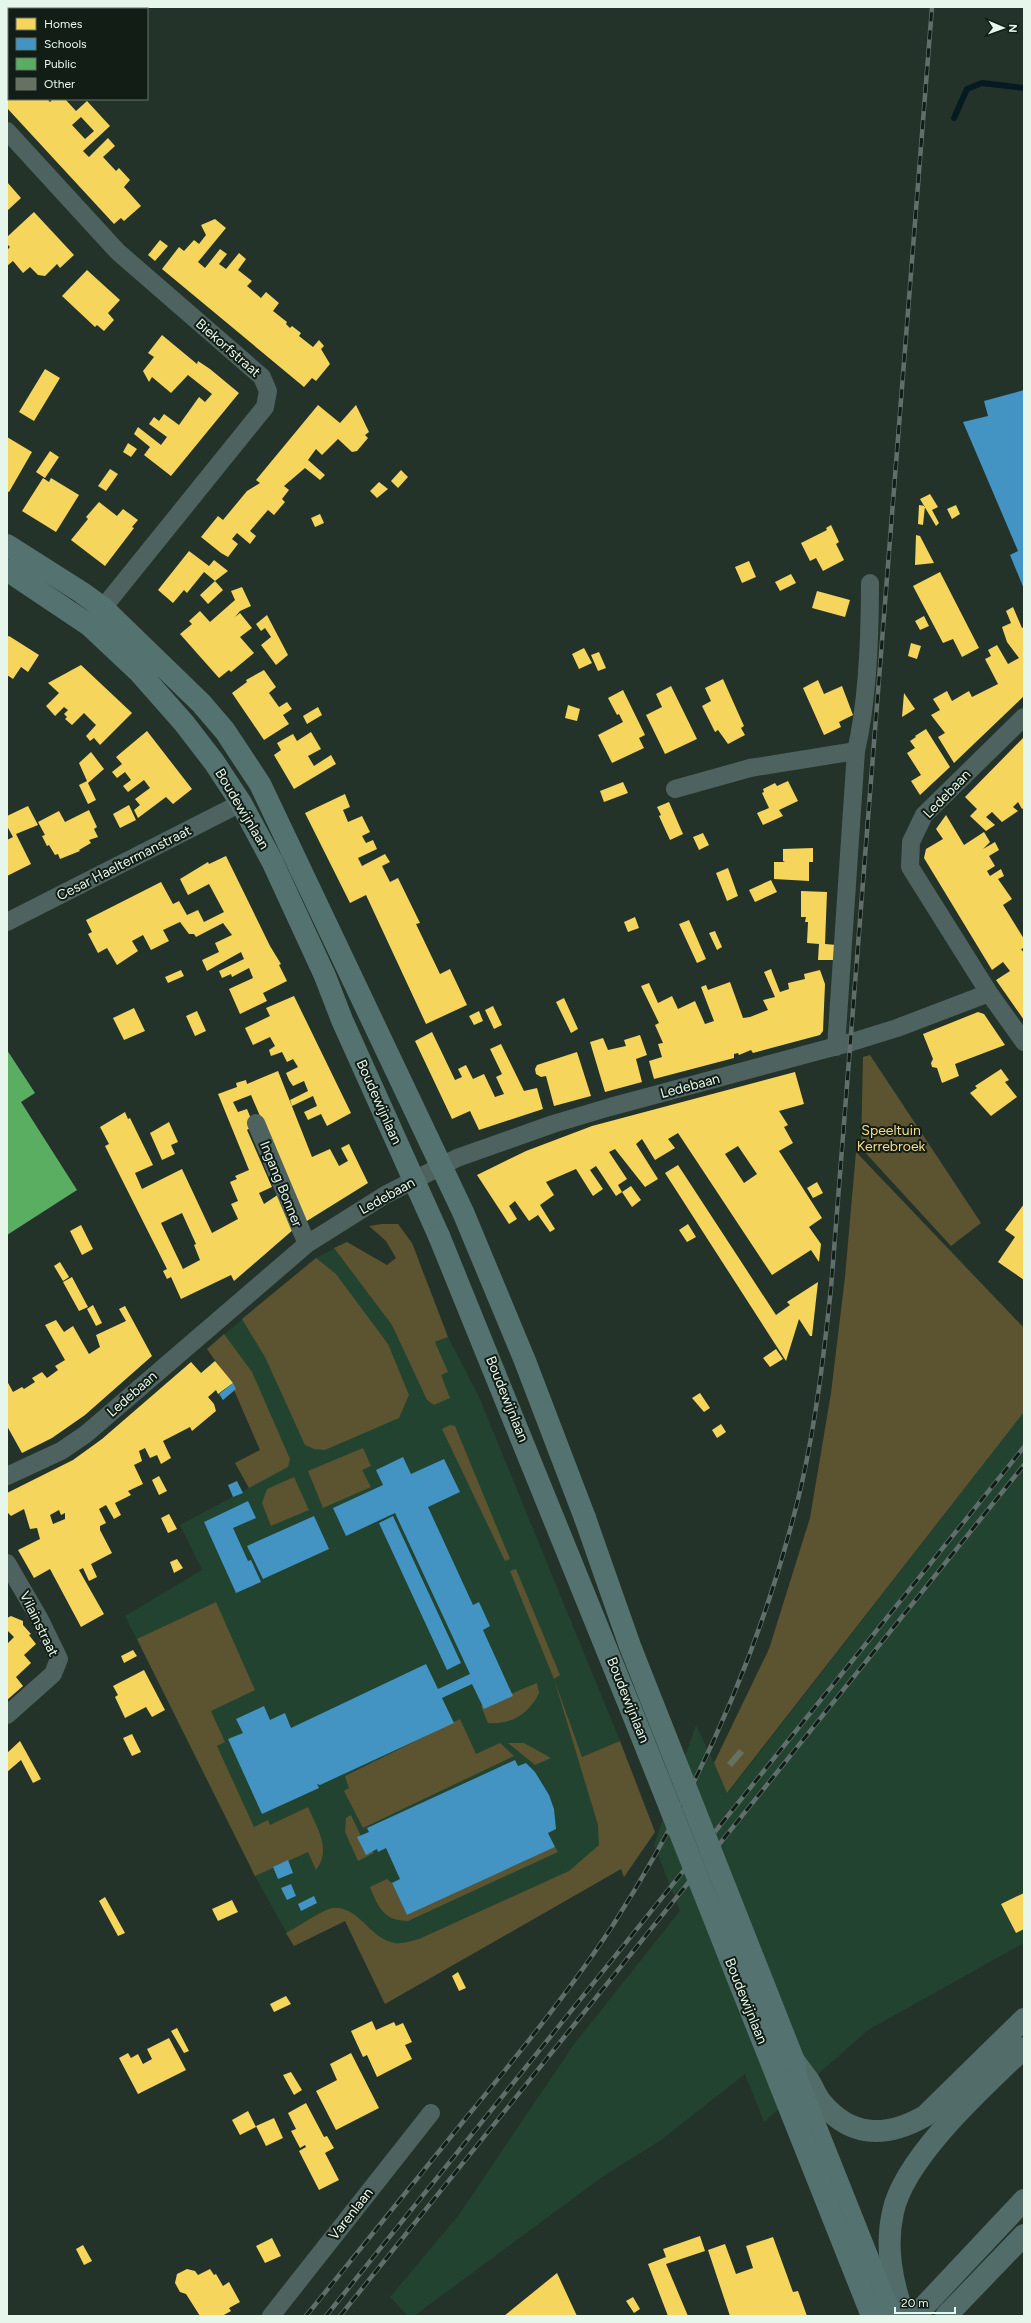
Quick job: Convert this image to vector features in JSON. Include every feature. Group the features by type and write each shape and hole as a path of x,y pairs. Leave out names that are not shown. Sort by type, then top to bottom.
{"main road":[{"name":"Boudewijnlaan","path":"7,545 81,592 103,608 201,703 248,764 260,784 469,1225 525,1361 585,1518 630,1646 794,2061 797,2080 891,2316"},
{"name":"Boudewijnlaan","path":"7,570 89,625 139,672 184,723 214,762 241,803 272,861 326,976 342,1020 439,1236 630,1707 872,2316"},
{"name":"Boudewijnlaan","path":"794,2061 808,2080 820,2101 839,2119 859,2129 883,2132 906,2127 925,2116 1024,2019"},
{"path":"904,2316 894,2288 889,2258 890,2224 893,2210 904,2186 924,2150 988,2082 1024,2048"},
{"path":"916,2316 1024,2200"},
{"path":"946,2316 1020,2246"}],"street":[{"name":"Biekorfstraat","path":"7,131 118,252 262,377 268,391 265,407 89,625"},
{"path":"836,1047 856,751 861,731 870,624 870,583"},
{"name":"Ledebaan","path":"7,1476 61,1451 86,1434 307,1244 385,1195 461,1156 553,1124 836,1047 897,1028 989,993 910,867 910,842 924,815 1024,718"},
{"path":"675,789 750,768 856,751"},
{"name":"Cesar Haeltermanstraat","path":"7,922 241,803"},
{"path":"989,993 1024,1042"},
{"name":"Ingang Bonner","path":"256,1123 300,1232 307,1244"},
{"name":"Vilainstraat","path":"7,1562 39,1618 59,1659 53,1674 7,1715"},
{"name":"Varenlaan","path":"271,2316 431,2113"}],"shaded area":[{"path":"347,1242 435,1342 448,1337 479,1397 620,1741 583,1757 621,1869 385,2004 345,1921 294,1946 255,1876 125,1616 202,1570 180,1525 249,1488 235,1463 260,1450 231,1383 207,1349 316,1258"},
{"path":"1024,1412 1024,1943 868,2030 764,2122 745,2074 661,2140 602,2177 414,2316 408,2316 390,2297 458,2216 575,2043 680,1911 654,1845 696,1725 728,1793"}],"green space":[{"name":"Speeltuin Kerrebroek","path":"870,1055 981,1223 951,1246 861,1148 863,1057"},
{"path":"856,1152 1024,1328 1024,1412 727,1793 714,1763 769,1649 810,1518 831,1393 845,1277"},
{"path":"398,1224 412,1243 448,1337 435,1342 448,1372 441,1375 450,1398 434,1405 427,1400 392,1325 334,1248 347,1242 387,1265 396,1258 386,1241 369,1226"},
{"path":"316,1258 336,1274 388,1344 409,1395 399,1418 325,1450 314,1449 305,1445 265,1357 242,1319"},
{"path":"224,1334 252,1372 290,1459 288,1467 249,1488 235,1463 260,1450 231,1383 207,1349"},
{"path":"450,1425 455,1426 510,1559 505,1561 442,1429"},
{"path":"363,1448 371,1466 362,1470 371,1487 323,1508 308,1471"},
{"path":"294,1477 309,1510 271,1526 262,1503 267,1489"},
{"path":"516,1569 560,1675 554,1679 510,1571"},
{"path":"216,1602 255,1690 211,1711 225,1742 217,1746 254,1827 268,1820 270,1825 308,1807 319,1831 323,1846 321,1862 316,1870 308,1852 255,1876 137,1639"},
{"path":"554,1679 582,1757 620,1741 655,1832 624,1877 621,1869 385,2004 345,1921 294,1946 286,1933 332,1908 350,1912 386,1941 401,1943 419,1939 569,1871 599,1845 598,1825"},
{"path":"537,1683 539,1693 525,1712 512,1720 488,1723 481,1706"},
{"path":"460,1719 476,1754 500,1743 514,1756 363,1828 344,1791 349,1788 345,1776"},
{"path":"508,1743 524,1743 551,1758 535,1765"},
{"path":"351,1815 361,1836 374,1853 358,1861 345,1832 346,1818"},
{"path":"555,1847 558,1852 408,1921 393,1918 383,1912 379,1907 370,1887 387,1879 392,1883 407,1915"}],"building: Homes":[{"path":"8,29 7,55 7,30"},
{"path":"7,57 8,100 48,100 50,102 52,100 66,100 76,111 87,101 110,126 83,151 89,157 108,138 115,146 103,157 116,171 119,168 130,180 124,187 141,206 124,221 121,218 114,224 7,108","holes":["81,117 94,131 85,139 72,125"]},
{"path":"7,182 21,198 7,211"},
{"path":"34,212 74,255 60,268 57,264 45,276 38,275 30,267 23,273 13,261 7,266 7,250 10,247 7,244 7,237"},
{"path":"215,219 226,228 198,262 205,268 220,249 227,254 219,264 226,269 239,253 246,259 238,270 252,281 247,286 261,298 266,292 279,303 273,311 287,322 286,324 290,328 292,326 301,333 299,336 313,347 319,340 324,346 321,349 330,364 316,381 312,378 304,387 162,269 179,247 184,251 194,240 199,244 206,235 201,225"},
{"path":"160,240 168,246 155,261 148,255"},
{"path":"87,270 120,300 108,313 114,320 104,331 97,325 95,327 62,296"},
{"path":"162,335 197,364 198,361 210,369 239,393 171,476 144,455 150,447 134,434 138,427 161,445 167,437 149,424 154,417 159,421 164,414 179,425 199,397 205,402 212,394 188,375 171,393 152,377 149,382 143,371 154,357 148,353"},
{"path":"45,369 60,378 34,421 19,412"},
{"path":"318,405 340,423 356,405 369,432 365,435 368,438 357,451 352,452 338,439 322,455 316,449 308,460 325,475 320,480 305,468 284,486 289,490 282,499 285,502 274,515 268,510 250,531 256,536 250,544 237,533 232,539 238,544 228,557 221,553 201,537 218,516 223,520 247,491 260,483 256,480"},
{"path":"7,437 32,452 9,492 7,491"},
{"path":"128,443 137,449 131,457 123,452"},
{"path":"50,451 59,457 45,478 36,472"},
{"path":"110,469 118,474 106,491 98,486"},
{"path":"401,470 408,477 398,488 391,481"},
{"path":"43,478 49,482 51,478 79,495 56,532 22,511"},
{"path":"379,482 388,489 377,498 370,491"},
{"path":"930,494 938,507 932,510 939,523 936,526 920,499"},
{"path":"99,502 117,516 123,509 138,520 132,527 134,528 105,566 71,540 88,519 86,517"},
{"path":"919,505 925,506 923,525 918,524"},
{"path":"956,505 960,514 952,519 947,509"},
{"path":"320,514 324,523 315,527 311,518"},
{"path":"831,525 839,542 836,544 844,560 823,571 816,558 810,561 801,543 827,530 826,528"},
{"path":"916,535 920,536 934,563 915,565"},
{"path":"189,551 209,566 214,560 228,571 215,581 204,572 187,593 184,590 173,603 158,590"},
{"path":"749,561 756,577 742,583 735,567"},
{"path":"940,572 979,648 962,657 953,639 943,643 913,586"},
{"path":"791,574 796,583 780,591 775,582"},
{"path":"215,581 223,590 208,604 200,595"},
{"path":"242,587 251,606 240,611 235,617 240,613 252,628 240,637 254,653 231,672 229,670 219,678 180,634 192,624 189,621 200,611 210,622 235,600 231,591"},
{"path":"817,591 850,600 845,617 812,608"},
{"path":"1013,607 1022,628 1024,627 1024,696 954,763 938,737 945,733 931,715 940,710 933,699 947,691 952,701 969,691 972,697 998,684 985,659 991,656 988,650 997,645 1008,664 1019,658 1007,642 1002,627 1011,623 1006,611"},
{"path":"267,615 288,655 276,665 261,645 271,637 265,628 261,631 256,624"},
{"path":"924,616 929,626 920,630 915,621"},
{"path":"9,636 39,655 28,672 21,667 13,679 7,675 7,637"},
{"path":"911,643 921,646 917,659 908,656"},
{"path":"584,648 592,663 579,669 572,654"},
{"path":"599,652 606,668 598,671 591,655"},
{"path":"81,665 132,713 100,745 94,738 90,741 86,736 96,725 84,713 72,725 65,719 67,717 64,714 68,710 64,707 55,716 46,706 59,693 48,683"},
{"path":"264,670 276,687 269,693 279,707 287,702 292,709 283,715 289,724 264,740 232,693 247,682 246,680"},
{"path":"723,679 744,726 741,728 745,735 728,744 718,730 715,732 702,706 711,701 705,688"},
{"path":"818,680 824,694 842,686 853,715 839,722 841,727 824,735 803,688"},
{"path":"671,686 697,739 665,754 646,715 662,707 656,694"},
{"path":"623,690 645,735 639,738 644,748 612,763 598,735 623,722 619,714 617,715 608,698"},
{"path":"904,693 915,709 902,717"},
{"path":"568,705 580,709 577,721 565,718"},
{"path":"318,707 322,715 307,724 303,716"},
{"path":"926,729 950,767 920,795 911,781 921,775 907,753 915,748 910,741"},
{"path":"147,731 192,789 173,804 166,797 138,818 134,810 140,805 135,799 150,788 144,780 128,792 123,786 131,780 125,772 117,778 112,772 122,764 116,757"},
{"path":"311,732 321,749 308,756 314,766 331,755 336,764 294,789 274,755 281,750 277,743 293,734 297,741"},
{"path":"1024,737 1024,808 1022,809 1018,802 1013,807 1018,811 1002,822 992,812 986,817 995,825 986,831 970,816 977,809 965,797"},
{"path":"91,752 104,769 88,783 96,800 88,804 79,785 87,781 79,763"},
{"path":"788,781 798,801 779,810 783,816 763,825 757,813 769,808 762,793 764,792 763,789 775,783 777,786"},
{"path":"623,782 628,793 604,802 600,791"},
{"path":"345,794 350,807 343,810 348,822 362,816 370,832 362,836 366,843 373,840 377,849 358,858 362,866 385,854 390,862 382,866 390,882 398,878 420,923 416,924 440,974 450,969 467,1005 426,1024 366,895 350,903 305,813"},
{"path":"669,802 683,834 670,840 659,816 661,815 657,807"},
{"path":"129,805 136,820 120,828 113,814"},
{"path":"28,806 38,825 16,834 31,864 7,876 7,840 13,837 7,826 7,816"},
{"path":"89,810 97,827 94,829 98,837 89,840 91,843 79,850 80,851 60,859 58,854 55,855 49,845 47,846 42,836 45,835 38,822 59,811 65,822"},
{"path":"946,815 964,845 984,832 990,842 983,849 995,842 999,850 989,856 995,866 987,871 990,876 1001,869 1004,876 998,879 1012,899 1003,905 1024,939 1024,948 1021,949 1024,953 1024,1020 996,980 1010,971 1003,962 992,970 924,858 926,849 943,839 936,829"},
{"path":"703,833 709,845 699,850 693,837"},
{"path":"813,848 813,862 809,862 809,881 774,879 774,862 785,862 783,861 783,849"},
{"path":"226,856 270,946 281,964 279,965 287,981 263,993 267,1001 240,1014 229,989 253,978 249,968 232,977 231,974 222,978 219,971 244,959 241,952 207,971 202,960 219,952 215,943 232,935 223,923 196,937 194,934 189,934 180,922 163,930 169,941 151,950 143,935 132,941 138,951 117,965 107,948 98,953 88,934 92,932 86,920 161,882 173,904 179,901 187,915 198,910 204,922 224,912 209,884 188,895 180,879 208,862 209,864"},
{"path":"728,868 738,896 727,901 716,873"},
{"path":"771,880 777,892 755,902 749,890"},
{"path":"801,891 827,892 825,944 837,945 837,960 818,960 819,944 807,943 808,922 805,922 806,917 801,917"},
{"path":"635,917 639,928 628,932 624,922"},
{"path":"689,920 706,959 697,963 679,924"},
{"path":"715,931 722,947 717,950 709,933"},
{"path":"771,969 780,992 789,989 788,983 805,979 804,974 820,970 825,984 823,1031 820,1035 753,1053 751,1050 739,1055 738,1053 734,1054 734,1058 654,1079 649,1061 662,1057 658,1044 663,1043 655,1025 659,1023 641,986 649,983 658,1003 672,996 678,1009 695,1001 705,1024 714,1021 701,987 706,985 708,990 730,982 743,1018 750,1017 768,1010 763,1000 775,997 764,972"},
{"path":"181,970 184,976 168,983 165,977"},
{"path":"294,996 351,1113 327,1126 321,1114 308,1120 304,1112 317,1106 313,1096 292,1106 290,1100 308,1091 304,1081 293,1086 289,1080 286,1073 298,1067 293,1059 287,1062 282,1052 271,1056 269,1050 275,1046 270,1037 253,1045 245,1028 270,1016 266,1008"},
{"path":"564,998 578,1029 571,1033 556,1002"},
{"path":"493,1006 502,1025 494,1029 485,1010"},
{"path":"134,1008 145,1031 124,1040 113,1018"},
{"path":"197,1011 206,1031 195,1036 186,1016"},
{"path":"479,1011 483,1021 474,1025 469,1016"},
{"path":"978,1012 984,1014 1005,1045 955,1064 959,1076 942,1083 937,1068 932,1067 931,1063 933,1059 923,1034"},
{"path":"432,1032 455,1080 462,1077 458,1069 466,1065 473,1079 484,1074 495,1097 504,1094 496,1077 502,1074 490,1049 501,1044 524,1091 537,1088 543,1109 479,1130 470,1111 452,1119 415,1041"},
{"path":"640,1035 647,1055 636,1059 642,1082 605,1092 590,1042 603,1038 608,1050 626,1046 624,1040"},
{"path":"577,1052 591,1096 554,1106 546,1076 541,1077 536,1074 535,1069 537,1065"},
{"path":"1001,1069 1009,1080 1005,1082 1017,1097 991,1116 970,1093 977,1088 975,1086"},
{"path":"278,1071 312,1157 330,1149 339,1166 348,1161 341,1148 349,1144 368,1183 294,1229 234,1281 231,1275 181,1299 171,1277 167,1279 163,1271 167,1269 105,1146 109,1144 100,1127 125,1112 128,1119 130,1118 153,1165 135,1173 142,1189 182,1169 212,1233 238,1219 231,1204 238,1201 230,1182 237,1179 235,1176 249,1170 218,1094 237,1087 236,1083 246,1080 247,1084","holes":["251,1095 263,1123 279,1194 264,1204 259,1193 272,1187 247,1130 254,1126 247,1109 238,1112 233,1102","182,1213 196,1244 194,1245 200,1260 183,1269 161,1223"]},
{"path":"795,1072 804,1104 779,1111 788,1125 784,1127 793,1143 779,1151 822,1218 809,1227 821,1244 819,1262 811,1250 772,1275 678,1133 668,1139 675,1148 655,1160 642,1139 636,1144 658,1179 645,1187 615,1149 609,1152 627,1179 618,1185 622,1192 616,1196 596,1166 590,1170 603,1189 593,1196 576,1169 546,1182 554,1195 540,1205 555,1229 550,1232 538,1215 529,1221 515,1201 509,1206 517,1219 509,1224 477,1175 526,1151 592,1126","holes":["738,1146 757,1174 744,1183 725,1154"]},
{"path":"169,1122 178,1142 171,1145 175,1154 162,1160 150,1133"},
{"path":"678,1165 776,1315 790,1305 787,1302 818,1282 812,1336 810,1336 799,1319 786,1361 665,1173"},
{"path":"817,1182 823,1193 813,1198 807,1188"},
{"path":"631,1186 641,1200 632,1207 622,1192"},
{"path":"1024,1204 1024,1280 998,1262 1015,1237 1005,1230"},
{"path":"688,1224 696,1237 687,1242 679,1230"},
{"path":"81,1225 93,1249 82,1255 70,1231"},
{"path":"60,1262 69,1277 63,1281 54,1266"},
{"path":"72,1277 88,1307 79,1311 63,1282"},
{"path":"93,1305 102,1323 96,1326 87,1309"},
{"path":"125,1306 152,1356 85,1415 52,1438 22,1453 7,1426 7,1381 13,1392 22,1387 24,1389 35,1382 32,1378 42,1372 47,1378 58,1370 55,1366 65,1360 45,1325 56,1320 64,1332 73,1326 89,1354 100,1347 96,1335 126,1321 119,1309"},
{"path":"776,1349 783,1359 770,1367 763,1358"},
{"path":"215,1361 233,1383 218,1394 216,1390 208,1397 214,1404 216,1411 192,1431 190,1427 163,1441 171,1458 161,1464 157,1455 150,1458 145,1448 139,1451 142,1461 134,1465 143,1484 128,1491 131,1495 115,1503 121,1515 114,1519 106,1505 99,1509 106,1523 100,1526 100,1530 112,1553 91,1564 97,1577 89,1581 83,1568 79,1570 104,1614 81,1627 50,1569 34,1578 18,1550 40,1539 37,1528 30,1529 24,1509 11,1516 7,1512 7,1493 73,1460 102,1439 191,1362 201,1373","holes":["59,1510 61,1515 65,1513 65,1519 53,1524 50,1515"]},
{"path":"700,1393 710,1408 704,1412 692,1398"},
{"path":"721,1424 726,1432 717,1438 712,1430"},
{"path":"159,1476 167,1491 159,1495 152,1480"},
{"path":"169,1514 177,1529 168,1533 161,1518"},
{"path":"177,1559 183,1568 174,1573 170,1562"},
{"path":"11,1616 23,1621 23,1625 31,1634 29,1635 36,1644 24,1655 31,1663 16,1677 23,1686 7,1700 7,1644 14,1637 7,1630 7,1618"},
{"path":"133,1650 137,1656 124,1663 121,1656"},
{"path":"144,1670 165,1710 152,1717 146,1707 125,1718 115,1697 118,1695 113,1686"},
{"path":"132,1734 141,1752 132,1756 123,1738"},
{"path":"20,1741 41,1779 33,1783 21,1760 7,1772 7,1753"},
{"path":"1024,1893 1024,1929 1016,1933 1001,1904"},
{"path":"105,1897 125,1933 118,1936 99,1901"},
{"path":"232,1900 238,1912 218,1921 212,1909"},
{"path":"458,1972 466,1988 459,1991 452,1976"},
{"path":"286,1996 291,2004 274,2012 270,2004"},
{"path":"372,2021 376,2030 394,2022 396,2026 403,2023 412,2042 405,2045 412,2059 377,2077 367,2055 363,2057 351,2031"},
{"path":"177,2028 189,2051 184,2053 171,2031"},
{"path":"169,2038 186,2070 138,2094 119,2058 128,2053 131,2058 138,2054 143,2064 152,2059 147,2049"},
{"path":"351,2053 379,2108 336,2130 316,2091 337,2080 330,2064"},
{"path":"291,2072 302,2090 294,2095 283,2075"},
{"path":"306,2103 324,2137 327,2136 334,2148 325,2153 339,2180 319,2190 299,2151 306,2147 305,2145 300,2148 291,2131 296,2129 288,2113"},
{"path":"248,2111 256,2127 240,2135 232,2120"},
{"path":"274,2118 283,2138 266,2146 256,2126"},
{"path":"700,2236 705,2251 666,2264 688,2316 668,2316 648,2264 666,2257 663,2249"},
{"path":"773,2237 793,2292 798,2291 807,2316 730,2316 708,2250 725,2244 736,2274 753,2268 746,2246"},
{"path":"272,2238 281,2256 265,2263 256,2246"},
{"path":"83,2245 92,2261 84,2265 76,2249"},
{"path":"187,2269 195,2271 198,2275 210,2269 214,2275 216,2274 223,2286 229,2282 240,2302 229,2308 231,2311 222,2316 200,2316 186,2294 180,2292 175,2283 177,2274"},
{"path":"557,2273 577,2316 504,2316"},
{"path":"633,2297 640,2309 634,2313 626,2301"}],"building: Schools":[{"path":"1024,390 1024,589 1010,555 1018,551 963,422 988,416 984,401"},
{"path":"233,1383 236,1389 223,1400 219,1394"},
{"path":"403,1457 411,1474 444,1459 460,1492 428,1507 473,1605 479,1602 490,1626 483,1630 513,1696 484,1709 472,1684 442,1698 454,1723 320,1785 317,1784 319,1788 262,1814 228,1739 243,1733 236,1719 264,1706 270,1720 285,1713 291,1728 426,1664 438,1689 470,1674 395,1513 346,1536 333,1508 383,1485 376,1470"},
{"path":"237,1481 243,1493 233,1497 228,1485"},
{"path":"248,1501 256,1518 233,1528 248,1561 251,1560 261,1582 236,1593 204,1522"},
{"path":"314,1516 329,1549 263,1579 247,1546"},
{"path":"393,1516 461,1663 447,1670 379,1523"},
{"path":"515,1760 518,1766 526,1763 535,1772 549,1795 554,1809 556,1829 548,1833 555,1847 407,1915 392,1883 400,1879 386,1848 378,1852 377,1849 366,1855 357,1837 369,1832 367,1828"},
{"path":"288,1860 293,1873 278,1879 273,1867"},
{"path":"291,1884 296,1896 287,1900 281,1888"},
{"path":"314,1896 317,1903 301,1911 298,1904"}],"building: Public":[{"path":"7,1050 35,1093 21,1102 77,1190 7,1235"}],"building: Other":[{"path":"739,1749 744,1753 732,1767 727,1763"}],"waterway":[{"path":"954,118 967,89 982,83 1024,88"}],"railway":[{"path":"306,2316 561,1999 613,1925 644,1874 701,1768 748,1659 786,1545 801,1487 811,1437 831,1288 932,7"},
{"path":"326,2316 1024,1447"},
{"path":"340,2316 1024,1465"}]}
